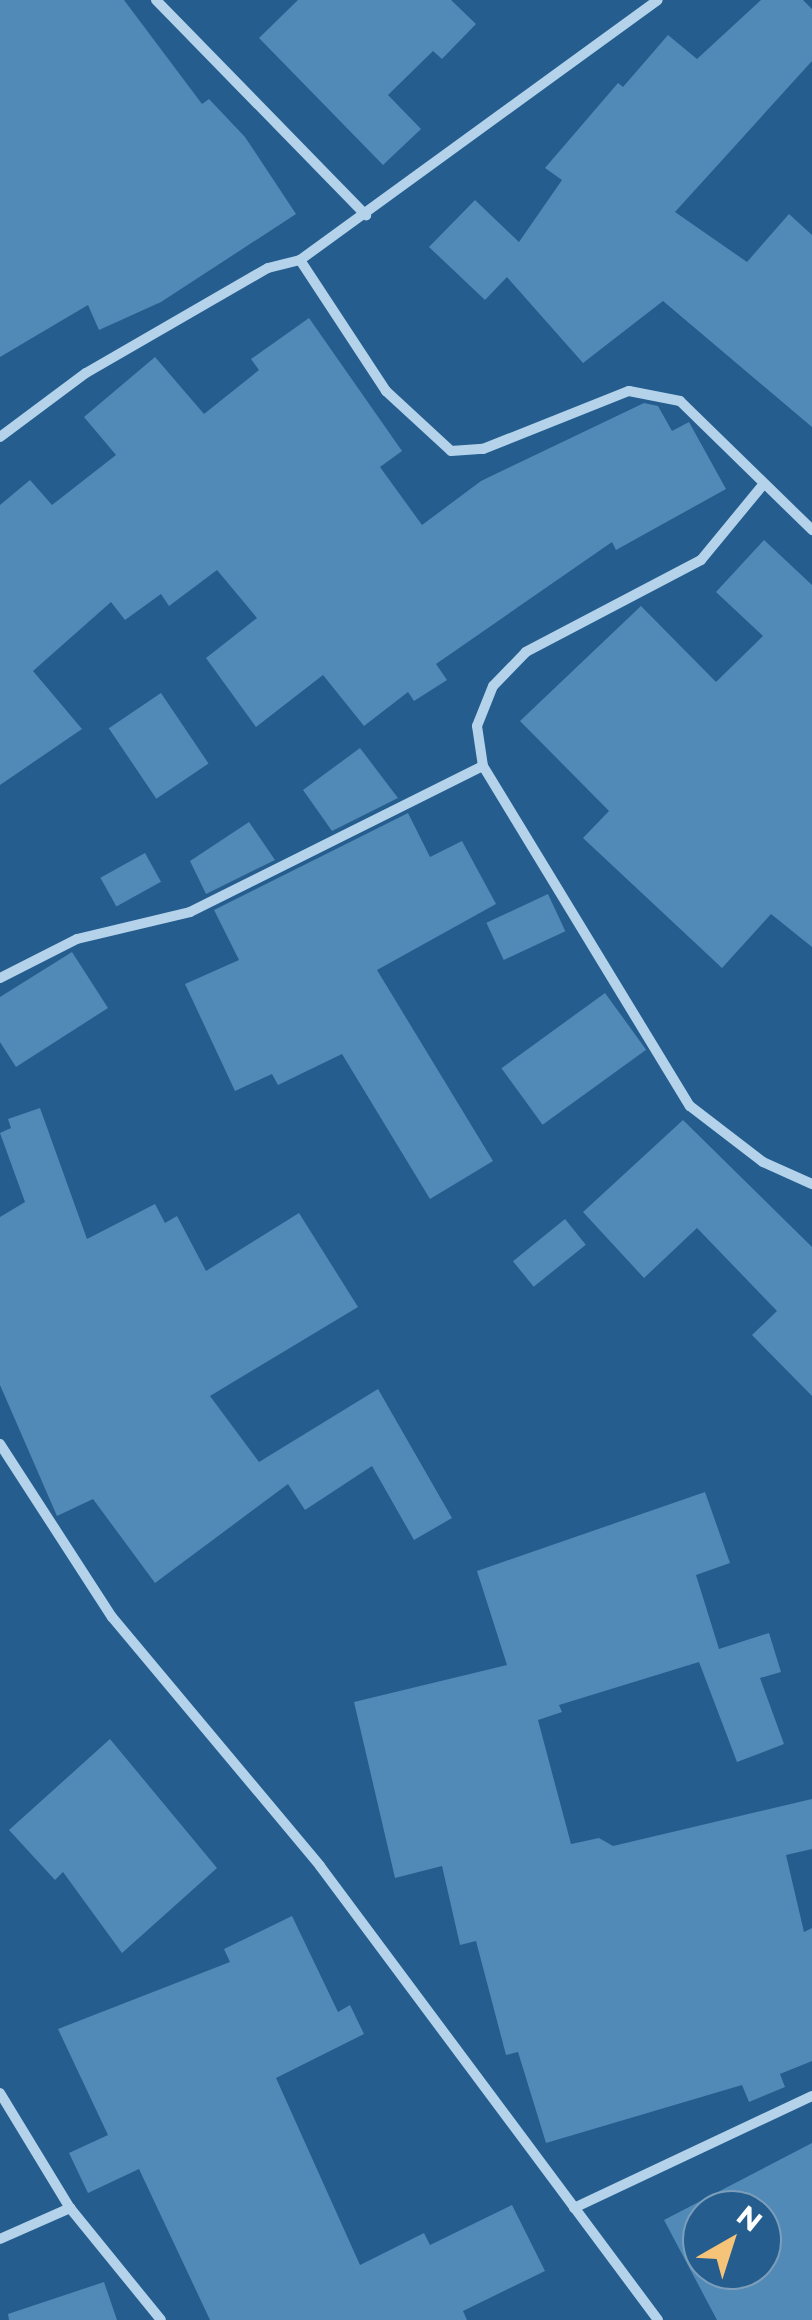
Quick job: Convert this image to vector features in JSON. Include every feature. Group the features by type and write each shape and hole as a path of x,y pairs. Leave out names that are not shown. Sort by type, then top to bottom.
{"street":[{"path":"156,0 366,215"},
{"path":"0,437 86,373 268,268 300,260 658,0"},
{"path":"300,260 386,391 451,450 483,449 630,391 680,402 762,486 812,530"},
{"path":"762,486 701,560 526,652 493,686 476,726 482,766 690,1106 763,1162 812,1184"},
{"path":"0,978 78,939 190,912 482,766"},
{"path":"0,1444 112,1617 320,1866 658,2320"},
{"path":"0,2093 70,2208 161,2320"},
{"path":"574,2208 812,2096"},
{"path":"0,2239 70,2208"}],"building":[{"path":"0,0 124,0 202,104 209,99 245,137 296,214 161,302 99,330 88,305 0,357"},
{"path":"298,0 451,0 476,24 442,59 433,51 388,95 421,129 383,165 259,38"},
{"path":"761,0 803,0 812,9 812,61 675,212 747,262 789,214 812,235 812,427 663,301 583,363 507,277 485,300 429,247 475,200 519,242 562,180 545,168 618,83 623,87 668,35 697,59"},
{"path":"309,318 402,451 380,467 422,525 481,481 644,403 658,406 672,431 689,422 726,489 616,550 612,542 436,664 447,680 414,701 408,692 364,726 323,675 256,727 206,658 257,618 217,570 169,606 161,594 125,620 111,602 33,671 82,729 0,785 0,505 30,480 52,505 116,455 84,417 155,357 204,414 259,370 251,359"},
{"path":"764,540 812,585 812,947 771,914 722,968 583,838 609,811 520,721 641,606 716,682 763,636 716,592"},
{"path":"161,693 209,763 156,799 109,728"},
{"path":"360,748 398,798 332,831 303,790"},
{"path":"408,813 430,857 462,841 496,904 377,970 493,1161 430,1199 342,1054 278,1085 272,1074 235,1091 185,984 239,960 214,910"},
{"path":"249,822 275,860 206,894 190,861"},
{"path":"145,853 161,882 116,907 100,878"},
{"path":"548,894 565,931 504,960 486,923"},
{"path":"72,952 108,1008 16,1067 0,1042 0,997"},
{"path":"605,993 646,1050 543,1125 501,1068"},
{"path":"40,1108 87,1239 155,1204 165,1223 177,1216 206,1271 299,1213 358,1307 210,1396 259,1462 378,1389 452,1518 414,1540 372,1466 305,1510 288,1484 155,1583 93,1499 57,1516 0,1385 0,1217 25,1202 0,1133 11,1128 8,1119"},
{"path":"683,1120 812,1247 812,1396 752,1335 777,1311 697,1228 644,1278 583,1212"},
{"path":"565,1219 586,1245 534,1287 513,1261"},
{"path":"705,1492 730,1563 696,1575 719,1649 769,1633 781,1672 760,1678 784,1744 737,1762 699,1662 559,1705 562,1712 538,1720 571,1844 599,1838 613,1846 812,1799 812,1849 786,1855 804,1932 812,1928 812,2061 780,2074 785,2087 749,2102 742,2085 546,2143 518,2052 506,2055 476,1941 460,1945 442,1866 395,1878 354,1702 507,1665 477,1571"},
{"path":"110,1739 217,1868 122,1953 63,1872 55,1880 9,1830"},
{"path":"292,1916 338,2012 350,2005 364,2034 276,2078 360,2265 424,2233 430,2245 512,2205 545,2271 463,2311 467,2320 210,2320 139,2169 88,2193 69,2153 108,2135 58,2029 230,1962 224,1949"},
{"path":"812,2143 812,2320 717,2320 701,2290 782,2290 782,2190 722,2190"},
{"path":"682,2211 682,2254 664,2220"},
{"path":"104,2282 117,2320 9,2320 8,2314"}]}
